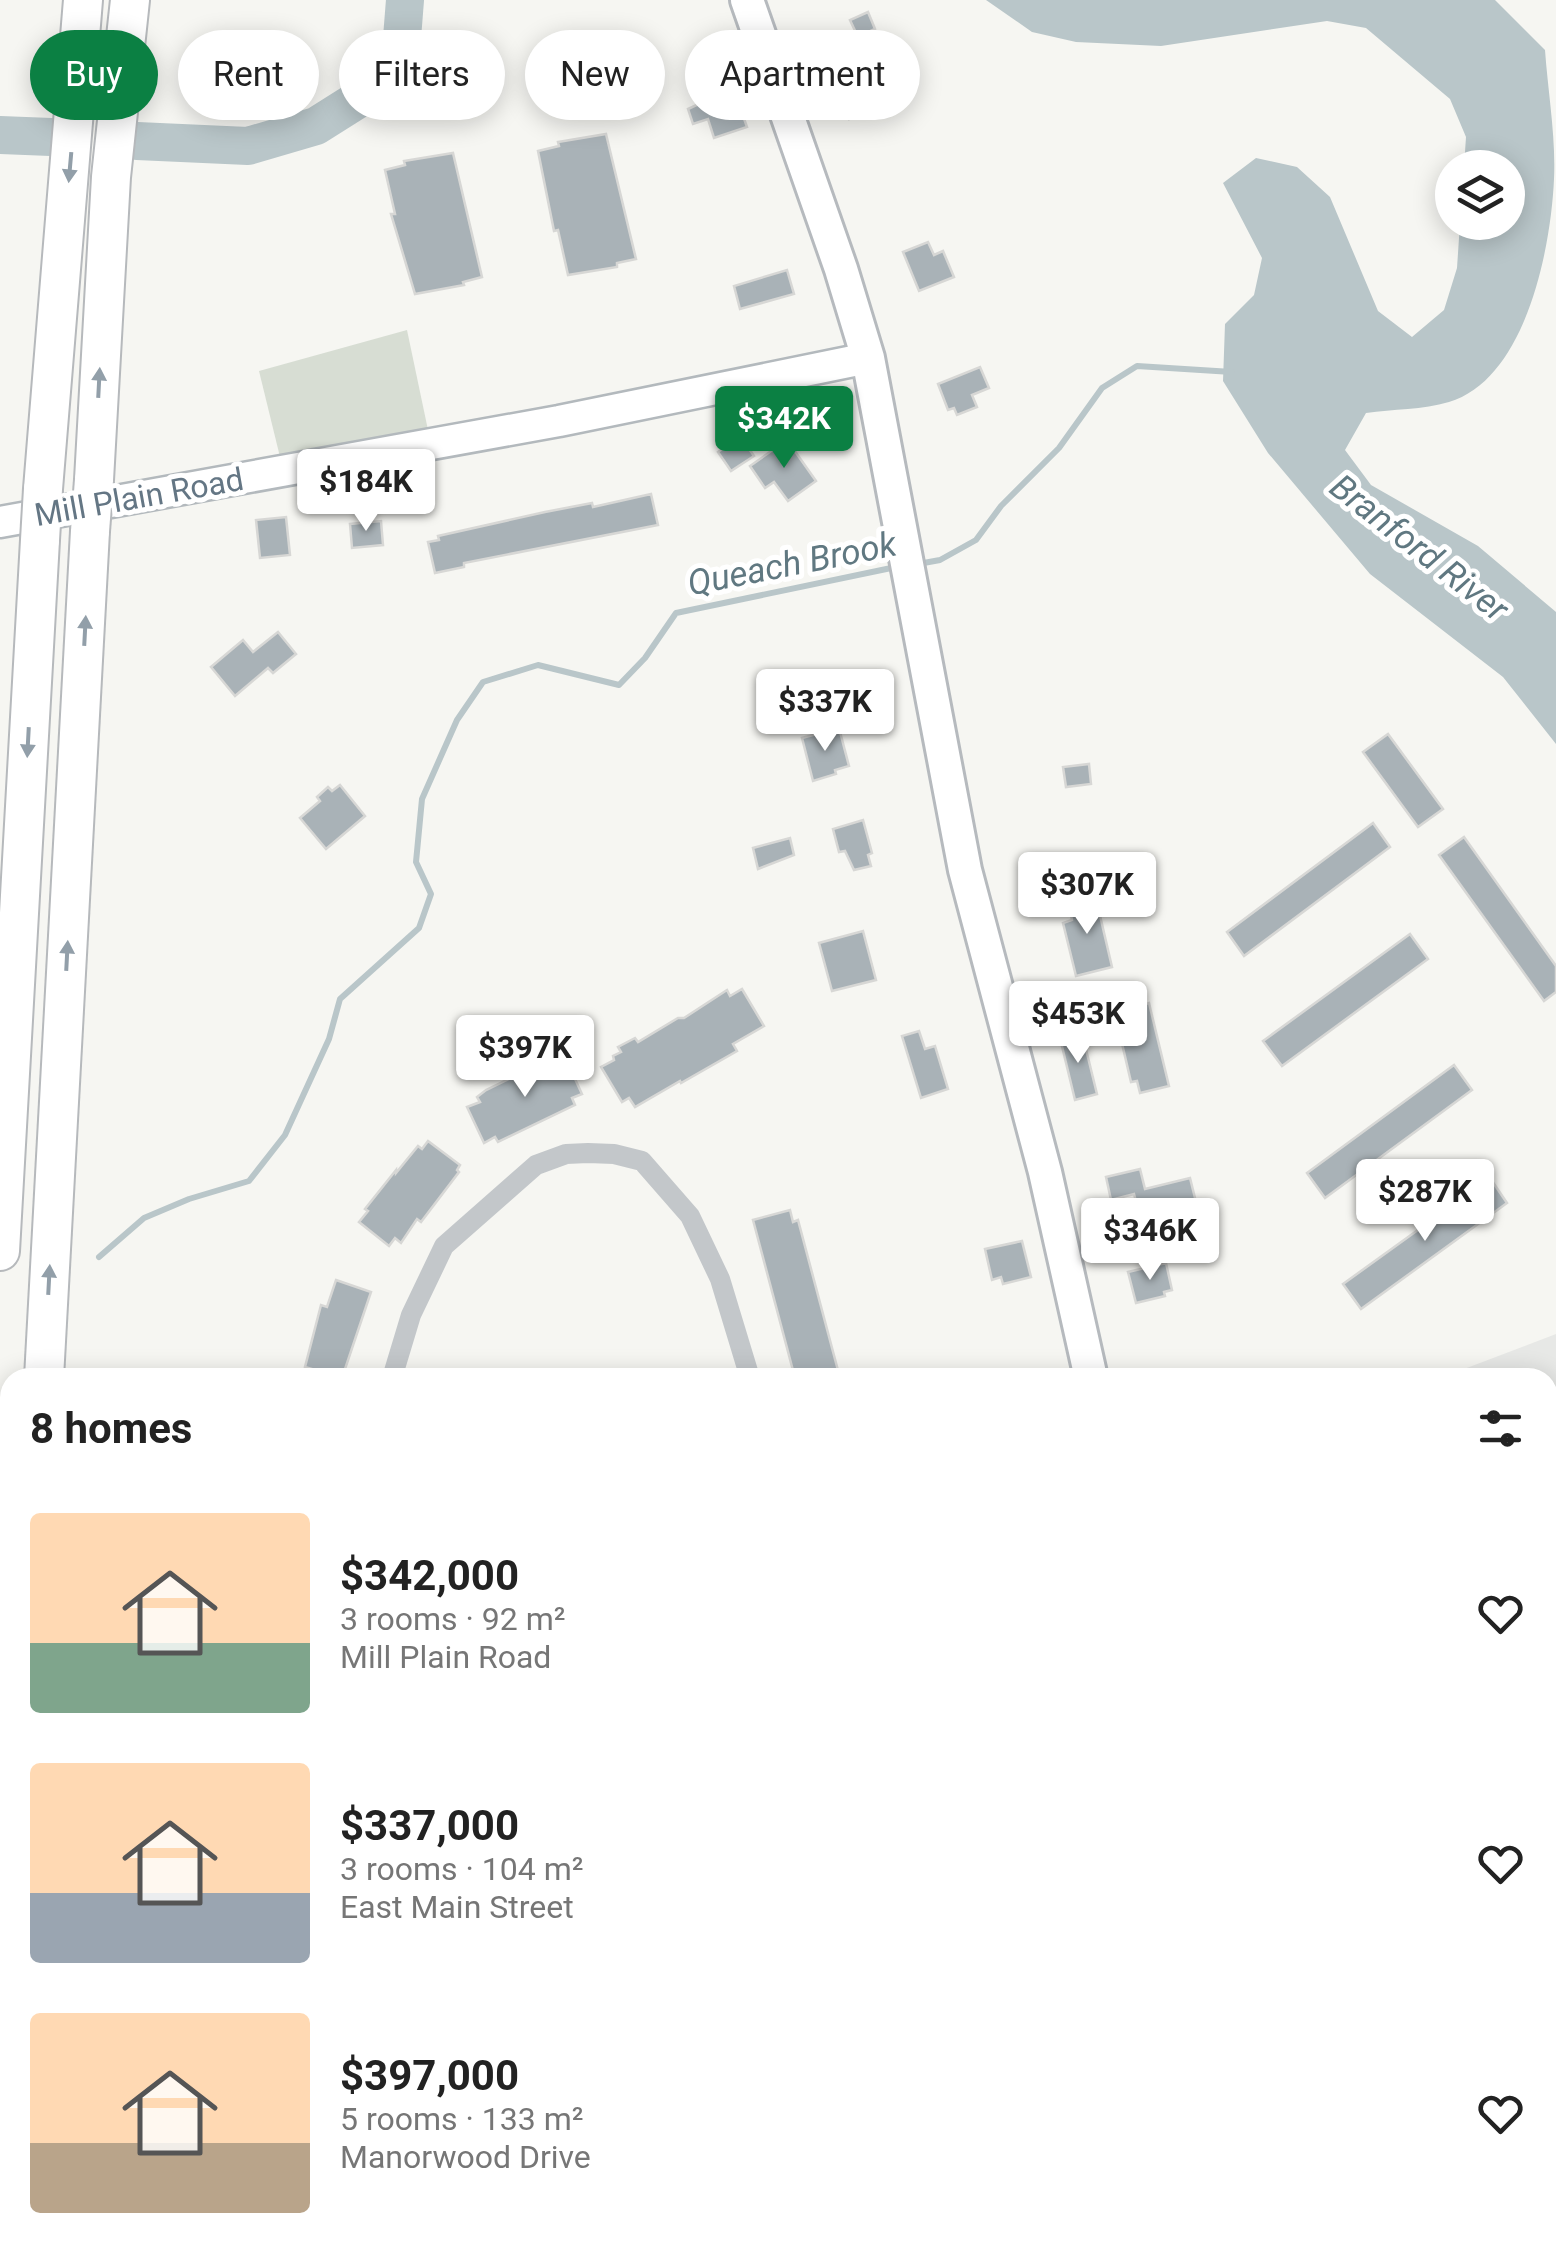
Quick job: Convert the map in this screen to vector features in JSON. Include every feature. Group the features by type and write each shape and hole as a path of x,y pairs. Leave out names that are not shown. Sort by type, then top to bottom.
{"highway":[{"path":"0,1251 42,489 82,0"},
{"path":"45,1368 111,177 130,0"}],"main road":[{"path":"747,0 868,358 964,870 1045,1172 1089,1368"}],"street":[{"name":"Mill Plain Road","path":"0,522 540,425 868,358"},
{"path":"395,1368 411,1315 444,1246 536,1165 566,1154 588,1153 642,1161 690,1216 720,1279 747,1368"}],"shaded area":[{"path":"407,330 428,430 280,457 259,371"},
{"path":"1556,1334 1556,1368 1467,1368"}],"water":[{"path":"986,0 1495,0 1545,50 1554,147 1552,207 1540,274 1515,340 1497,367 1475,389 1449,402 1366,413 1345,450 1371,485 1478,546 1556,612 1556,744 1503,677 1370,574 1268,453 1223,381 1225,324 1254,295 1262,258 1223,183 1256,158 1297,167 1330,197 1378,311 1412,337 1444,310 1457,268 1459,240 1525,240 1525,150 1465,150 1466,137 1450,99 1366,28 1327,21 1161,46 1076,42 1032,32"}],"building":[{"path":"868,12 875,29 855,30 850,20"},
{"path":"708,120 745,120 747,127 714,138"},
{"path":"606,134 636,259 617,263 617,267 568,275 558,230 554,231 538,151 559,146 558,142"},
{"path":"453,153 482,277 463,282 464,285 415,294 391,214 395,214 385,170 405,165 404,161"},
{"path":"928,242 934,255 943,251 954,277 919,291 903,252"},
{"path":"787,270 794,294 740,309 734,286"},
{"path":"980,367 989,388 972,395 977,407 957,415 954,408 948,410 938,384"},
{"path":"740,436 754,456 731,471 718,452"},
{"path":"787,440 816,481 788,501 774,482 765,488 750,466"},
{"path":"651,494 658,525 464,563 464,567 435,573 428,542 439,540 438,536"},
{"path":"286,517 290,555 260,558 256,520"},
{"path":"381,521 383,545 352,548 350,524"},
{"path":"278,632 296,654 273,673 268,668 235,696 211,667 243,640 253,652"},
{"path":"839,728 849,766 813,781 802,738"},
{"path":"1388,734 1443,809 1418,827 1363,752"},
{"path":"1089,764 1091,784 1066,787 1063,767"},
{"path":"340,785 365,816 326,849 300,818 320,801 317,797 328,787 332,791"},
{"path":"863,820 872,853 868,855 871,866 854,870 845,851 839,852 833,829"},
{"path":"1373,823 1390,847 1244,956 1227,932"},
{"path":"1464,837 1556,966 1556,992 1544,1001 1439,855"},
{"path":"790,838 794,855 758,869 753,848"},
{"path":"1095,894 1112,967 1076,976 1063,923 1072,920 1068,901"},
{"path":"863,931 876,980 832,991 819,943"},
{"path":"1410,934 1428,959 1282,1066 1263,1041"},
{"path":"742,989 764,1026 733,1044 737,1051 681,1083 635,1107 629,1098 622,1102 601,1067 621,1052 618,1047 635,1038 638,1042 684,1018 727,990 730,996"},
{"path":"1149,1003 1169,1086 1140,1093 1137,1081 1131,1082 1120,1035 1126,1033 1120,1011"},
{"path":"919,1031 925,1049 935,1046 948,1089 921,1098 902,1036"},
{"path":"1082,1033 1097,1094 1075,1100 1060,1038"},
{"path":"563,1053 582,1094 572,1098 575,1105 498,1142 495,1137 484,1143 467,1107 480,1102 477,1097 486,1090"},
{"path":"1454,1065 1472,1090 1325,1198 1307,1173"},
{"path":"428,1141 460,1165 459,1172 421,1222 417,1219 401,1243 395,1238 389,1246 359,1222 396,1170 418,1146 422,1149"},
{"path":"1140,1169 1145,1189 1190,1178 1201,1222 1145,1236 1134,1194 1111,1200 1106,1177"},
{"path":"1490,1178 1507,1203 1361,1309 1343,1284"},
{"path":"790,1210 793,1222 798,1220 837,1368 792,1368 753,1220"},
{"path":"1022,1241 1031,1277 1003,1284 1001,1277 992,1280 985,1249"},
{"path":"1166,1263 1172,1290 1164,1292 1165,1296 1136,1303 1128,1272"},
{"path":"336,1280 371,1292 345,1368 305,1367 321,1305 327,1307"}],"waterway":[{"name":"Branford River","path":"137,141 248,146 316,126 362,97 402,38 405,0"},
{"name":"Branford River","path":"0,135 51,137"},
{"name":"Queach Brook","path":"918,564 940,560 976,540 1001,506 1059,448 1102,388 1137,366 1232,372"},
{"name":"Queach Brook","path":"99,1257 144,1218 249,1181 285,1135 329,1039 340,999 419,928 431,894 416,862 422,799 457,720 483,682 538,665 619,685 645,658 676,613 896,567"}]}
